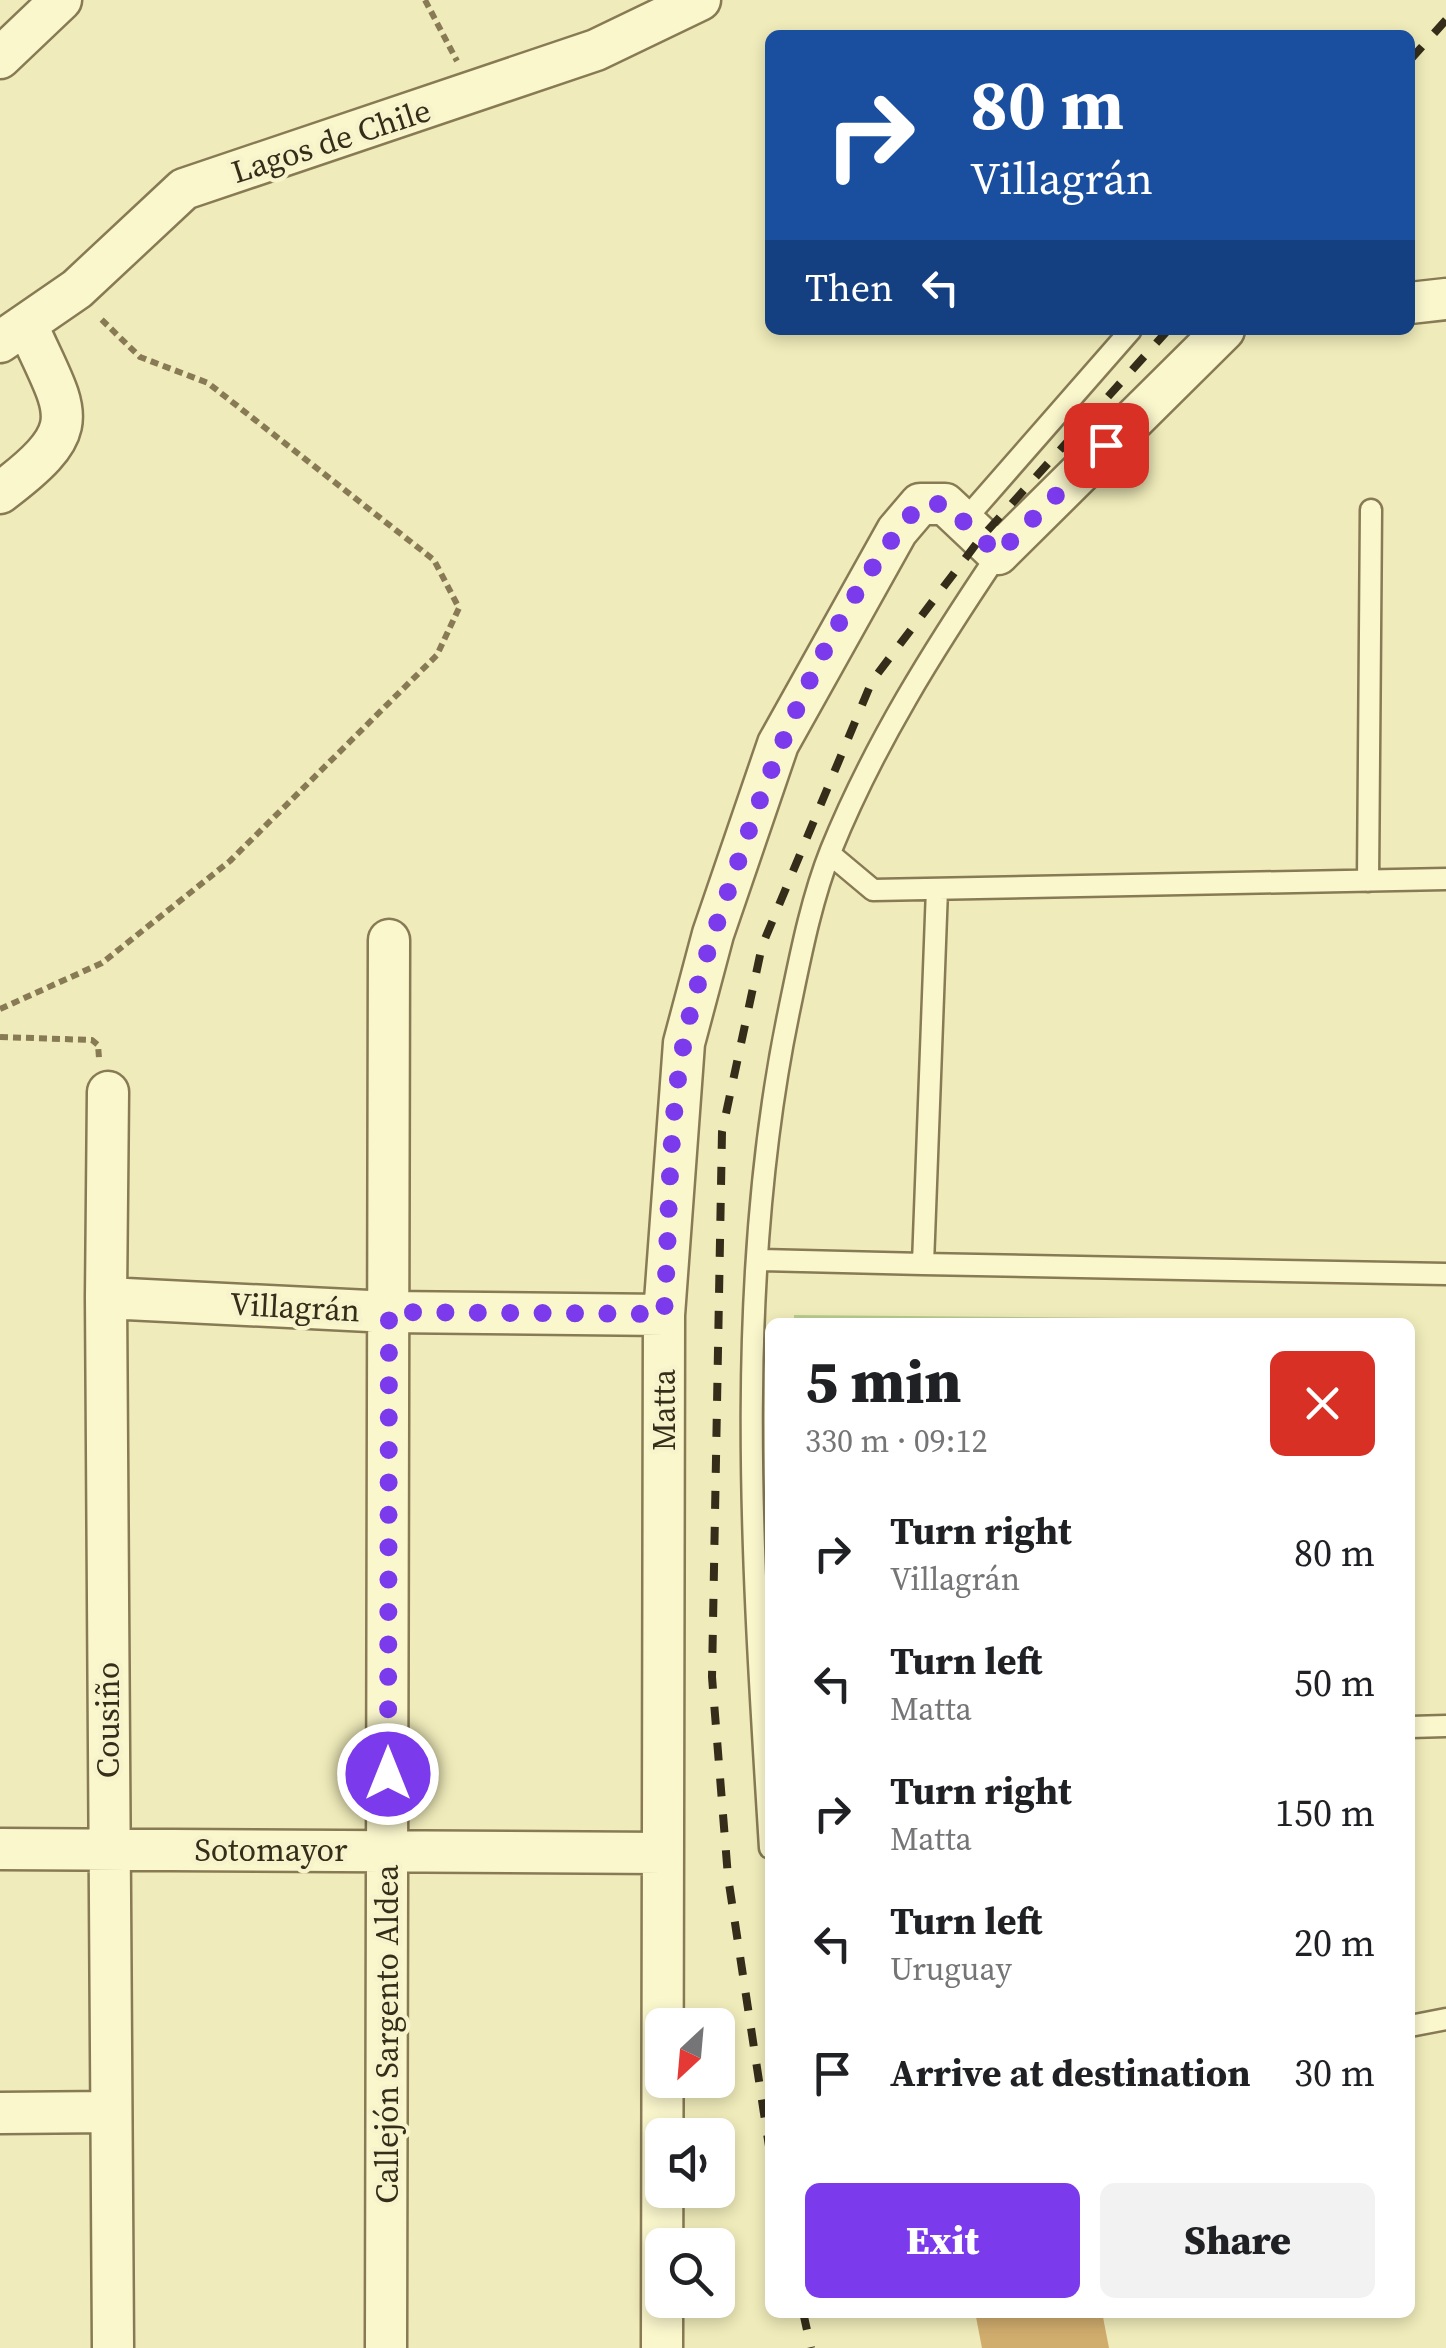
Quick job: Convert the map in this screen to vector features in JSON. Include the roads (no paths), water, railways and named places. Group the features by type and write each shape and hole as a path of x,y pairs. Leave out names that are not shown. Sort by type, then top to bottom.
{"street":[{"path":"0,58 61,0"},
{"name":"Lagos de Chile","path":"13,334 77,289 184,189 596,50 700,0"},
{"path":"1415,302 1446,299"},
{"path":"0,493 33,468 63,428 64,408 13,334"},
{"path":"998,554 1219,335"},
{"name":"Matta","path":"662,2348 664,1314 684,1043 713,934 778,744 897,531 920,504 945,504 998,554"},
{"name":"Callejón Sargento Aldea","path":"386,2348 390,940"},
{"name":"Cousiño","path":"108,1092 113,2348"},
{"name":"Villagrán","path":"106,1298 389,1312 664,1314"},
{"name":"Sotomayor","path":"0,1849 663,1852"},
{"path":"0,2113 111,2112"}],"lane":[{"path":"962,522 1082,380 1126,335"},
{"path":"1368,881 1371,510"},
{"path":"765,1761 755,1588 754,1313 772,1095 797,972 830,854 874,756 925,662 998,554"},
{"path":"830,854 873,890 1446,879"},
{"path":"923,1264 938,888"},
{"path":"758,1260 1446,1274"},
{"path":"1415,1727 1446,1726"},
{"path":"1415,2025 1446,2019"}],"railway":[{"path":"1415,54 1446,20"},
{"path":"765,2120 728,1877 712,1677 722,1132 762,946 872,681 980,539 1164,335"},
{"path":"804,2318 811,2348"}]}
